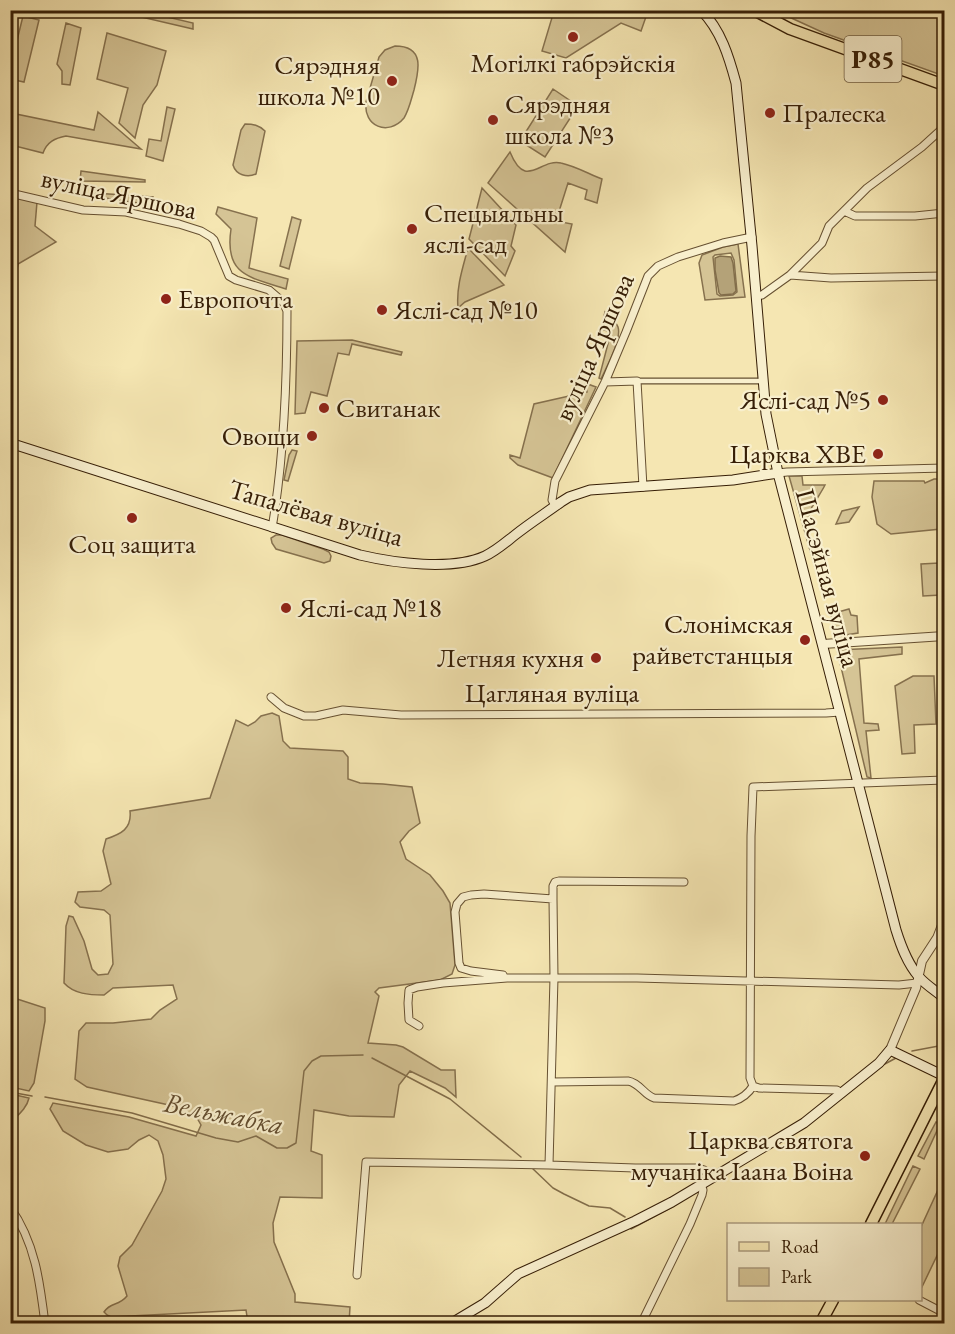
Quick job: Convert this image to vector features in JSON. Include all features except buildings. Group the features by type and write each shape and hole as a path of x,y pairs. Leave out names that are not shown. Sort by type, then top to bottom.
{"main road":[{"name":"Шасэйная вуліца","path":"701,10 722,40 735,84 752,237 767,419 778,473 901,946 918,980 945,998"},
{"name":"Р85","path":"754,10 790,29 945,85"},
{"name":"Тапалёвая вуліца","path":"10,443 360,555 396,562 419,563 457,562 484,556 569,497 590,490 734,480 778,473"},
{"path":"450,1323 485,1303 518,1274 672,1202 804,1123 879,1063 890,1050 945,1077 872,1223"},
{"path":"820,1323 832,1301"}],"street":[{"path":"756,296 762,295 790,275 822,243 829,226 867,188 945,127"},
{"name":"вуліца Яршова","path":"10,192 83,210 126,212 201,231 214,240 229,276 269,290 283,302 287,311 284,421 272,528"},
{"path":"844,211 855,216 873,217 945,213"},
{"name":"вуліца Яршова","path":"555,506 552,500 555,481 605,382 648,276 658,266 678,257 752,237"},
{"path":"790,275 831,278 945,276"},
{"path":"637,381 643,487"},
{"path":"605,382 763,381"},
{"path":"778,473 945,468"},
{"path":"823,644 945,636"},
{"name":"Цагляная вуліца","path":"271,697 284,708 304,716 316,716 343,710 401,715 840,712"},
{"path":"753,1086 750,1078 753,787 945,780"},
{"path":"549,1165 554,978 553,886 558,881 684,882"},
{"path":"507,978 504,975 461,968 455,912 457,903 463,897 484,894 553,899"},
{"path":"890,1050 945,920"},
{"path":"419,1026 409,1020 409,990 417,987 507,978 637,978 899,985 918,980"},
{"path":"552,1082 628,1081 634,1082 654,1098 734,1101 742,1098 753,1086"},
{"path":"753,1086 837,1090 842,1093"},
{"path":"357,1275 366,1162 698,1168 712,1177"},
{"path":"641,1323 690,1224 702,1195 703,1190 700,1184"},
{"path":"10,1207 18,1217 32,1250 39,1277 45,1323"},
{"path":"922,1301 945,1313"}],"green space":[{"name":"Могілкі габрэйскія","path":"554,10 648,11 641,31 621,23 566,58 542,51"},
{"path":"124,11 142,11 193,23 193,29 124,13"},
{"path":"776,11 944,11 944,76 824,33"},
{"path":"23,16 39,20 24,82 10,79 11,65"},
{"path":"66,23 81,28 70,85 62,84 62,71 57,64"},
{"path":"107,33 166,51 157,85 143,105 135,138 119,123 128,88 97,79"},
{"path":"395,46 405,47 416,55 417,75 410,105 404,118 398,124 384,128 372,123 366,110 366,102 379,57 385,50"},
{"path":"553,89 578,106 545,157 520,141"},
{"path":"167,107 175,109 163,161 146,156 149,139 161,141"},
{"path":"98,112 141,149 66,136 52,141 43,153 11,145 11,113 94,130"},
{"path":"245,124 256,125 265,131 256,174 249,176 239,173 233,165 241,130"},
{"path":"510,152 516,163 528,171 553,163 561,163 602,179 597,203 585,199 587,190 568,183 556,221 572,224 565,252 488,183"},
{"path":"81,171 145,180 145,182 80,181"},
{"path":"482,188 516,225 511,246 515,251 505,276 469,239"},
{"path":"94,193 153,197 151,205 98,197"},
{"path":"11,196 37,202 35,226 56,242 18,264 11,298"},
{"path":"218,207 257,218 249,268 288,279 286,289 251,277 236,265 230,245 231,229 216,214"},
{"path":"292,217 301,220 289,269 280,266"},
{"path":"738,244 745,297 705,300 699,263 702,255","holes":["731,253 734,260 737,292 733,295 720,296 717,294 713,257"]},
{"path":"468,248 504,285 465,302 458,308 459,285"},
{"path":"605,312 616,323 619,332 613,353 601,379 599,378 611,332 601,329"},
{"path":"352,340 402,352 401,355 352,344 349,355 338,353 327,396 311,392 305,413 295,414 297,341"},
{"path":"585,383 596,387 553,478 518,465 510,458 510,455 520,458 534,404 587,392"},
{"path":"292,450 297,451 288,481 284,480"},
{"path":"789,476 802,476 803,485 825,485 811,509 808,525 817,575"},
{"path":"934,479 942,479 941,529 891,534 877,524 872,497 874,481 924,481 925,483"},
{"path":"859,507 849,522 836,524 842,511"},
{"path":"276,535 323,549 329,552 330,561 324,563 276,549 271,538"},
{"path":"939,563 941,595 923,596 921,564"},
{"path":"849,609 851,615 857,616 858,633 839,636 834,630 831,614"},
{"path":"902,647 902,654 859,659 864,723 878,724 879,730 866,731 871,778 867,777 837,650"},
{"path":"913,676 934,676 936,724 914,725 915,753 902,754 895,686"},
{"path":"272,713 279,716 283,741 290,748 343,751 348,757 348,779 360,783 412,787 420,823 400,842 406,859 430,875 450,903 455,965 452,974 440,980 379,988 375,992 379,996 368,1043 403,1047 441,1070 455,1070 456,1097 445,1088 410,1071 399,1085 394,1117 349,1116 314,1110 311,1151 322,1155 322,1198 280,1197 273,1223 274,1242 295,1294 295,1302 350,1307 349,1323 248,1323 246,1310 111,1317 104,1312 109,1306 121,1302 127,1296 118,1266 120,1257 132,1245 162,1191 166,1179 163,1155 158,1141 149,1135 128,1149 108,1152 86,1145 63,1131 50,1109 53,1103 129,1117 196,1136 201,1125 197,1118 178,1107 87,1087 75,1079 79,1031 86,1023 151,1019 177,999 173,985 113,988 104,995 72,990 64,983 66,926 69,916 73,917 84,941 92,969 98,975 108,974 113,964 110,915 104,910 80,907 75,902 78,892 101,891 111,884 103,851 106,839 124,830 129,822 130,811 210,798 236,720 248,726 261,716"},
{"path":"11,997 45,1008 45,1021 34,1083 29,1091 11,1087"},
{"path":"11,1094 29,1098 24,1108 11,1122"},
{"path":"936,1122 940,1124 924,1159 918,1156"},
{"path":"913,1166 920,1169 893,1223 885,1223"},
{"path":"943,1179 944,1241 922,1287 922,1225"}],"shaded area":[{"path":"731,257 736,291 733,294 721,295 719,293 715,258"}],"waterway":[{"name":"Вельжабка","path":"912,1051 944,1045"},
{"name":"Вельжабка","path":"45,1097 132,1113 216,1138 238,1142 256,1136 277,1148 287,1148 296,1143 304,1071 312,1061 321,1056 363,1055"},
{"name":"Вельжабка","path":"372,1058 450,1099 521,1157"},
{"name":"Вельжабка","path":"883,1065 896,1058"},
{"name":"Вельжабка","path":"10,1092 32,1096"},
{"name":"Вельжабка","path":"532,1168 553,1188 564,1194 589,1206 610,1208 625,1217"},
{"name":"Вельжабка","path":"631,1229 674,1206"}],"place":[{"name":"Могілкі габрэйскія","path":"573,37"},
{"name":"Сярэдняя школа №10","path":"392,81"},
{"name":"Пралеска","path":"770,113"},
{"name":"Сярэдняя школа №3","path":"493,120"},
{"name":"Спецыяльны яслі-сад","path":"412,229"},
{"name":"Европочта","path":"166,299"},
{"name":"Яслі-сад №10","path":"382,310"},
{"name":"Яслі-сад №5","path":"883,400"},
{"name":"Свитанак","path":"324,408"},
{"name":"Овощи","path":"312,436"},
{"name":"Царква ХВЕ","path":"878,454"},
{"name":"Соц защита","path":"132,518"},
{"name":"Яслі-сад №18","path":"286,608"},
{"name":"Слонімская райветстанцыя","path":"805,640"},
{"name":"Летняя кухня","path":"596,658"},
{"name":"Царква святога мучаніка Іаана Воіна","path":"865,1156"}]}
